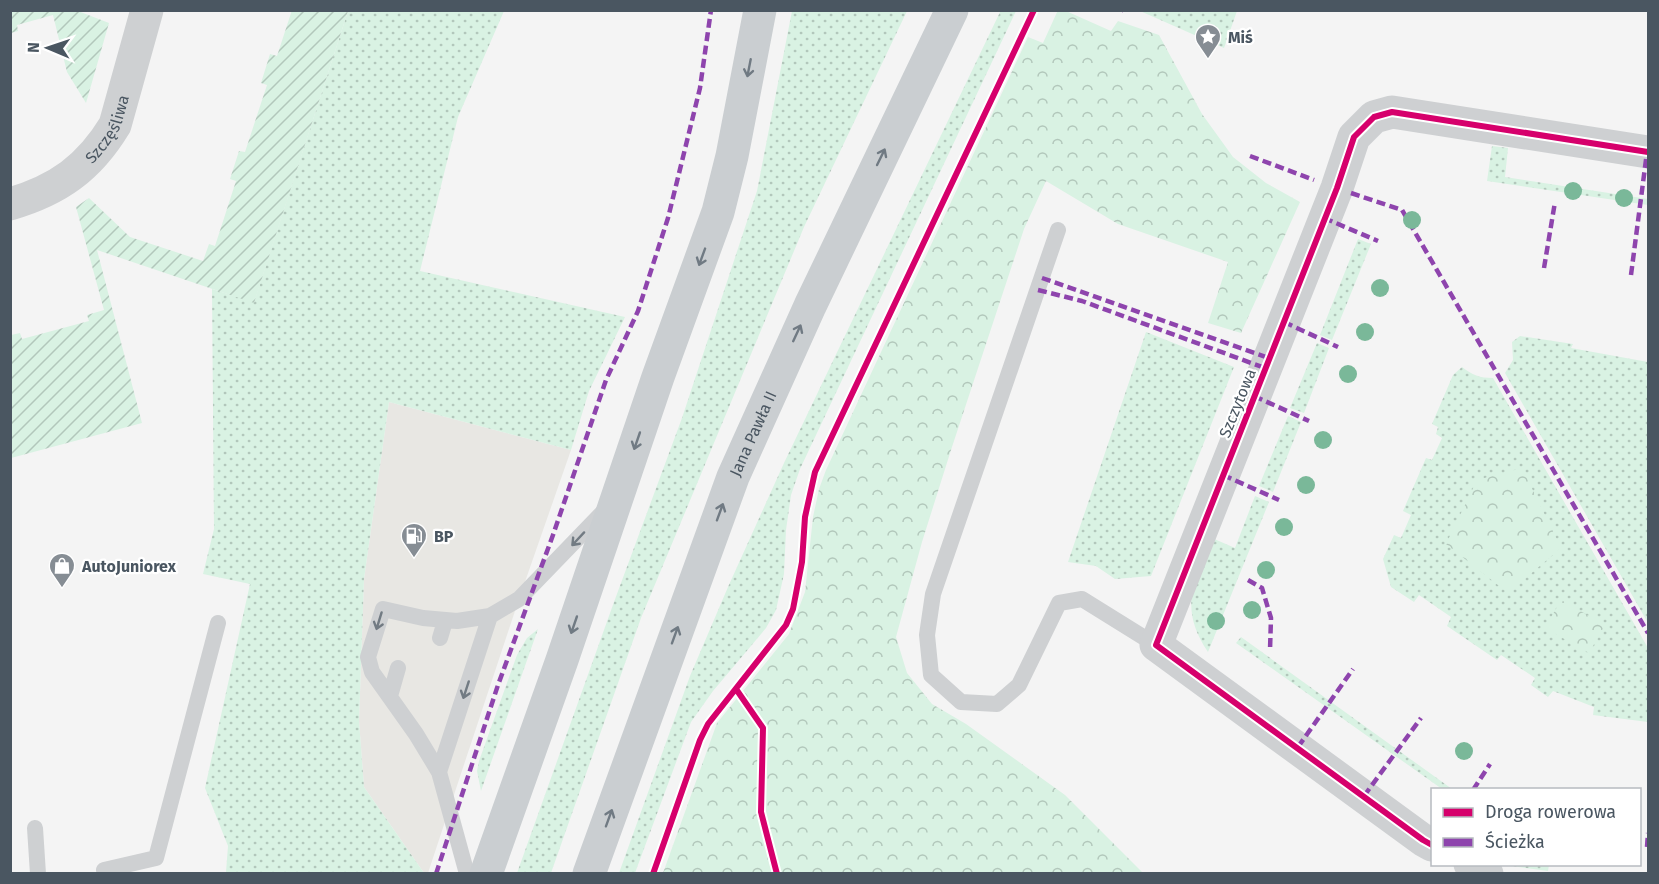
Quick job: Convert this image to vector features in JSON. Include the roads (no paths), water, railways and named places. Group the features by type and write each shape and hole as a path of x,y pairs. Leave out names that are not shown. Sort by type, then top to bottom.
{"main road":[{"path":"486,873 562,660 658,377 718,212 732,156 760,10"},
{"name":"Jana Pawła II","path":"589,873 733,477 810,306 952,10"}],"street":[{"name":"Szczęśliwa","path":"10,204 48,190 75,174 106,139 115,125 147,10"},
{"name":"Szczytowa","path":"1156,645 1354,137 1374,117 1392,112 1648,151"},
{"path":"1156,645 1431,844"}],"lane":[{"path":"1058,230 933,594 927,635 931,675 961,702 997,704 1019,685 1059,603 1082,598 1156,645"},
{"path":"467,873 439,772 372,672 368,657 383,609 413,623 457,621 490,616 519,599 618,496"},
{"path":"439,772 490,616"},
{"path":"440,638 445,621"},
{"path":"99,872 156,858 218,623"},
{"path":"390,696 398,668"},
{"path":"410,726 416,709"},
{"path":"35,828 38,873"}],"place":[{"name":"Miś","path":"1208,60"},
{"name":"BP","path":"414,559"},
{"name":"AutoJuniorex","path":"62,589"}]}
